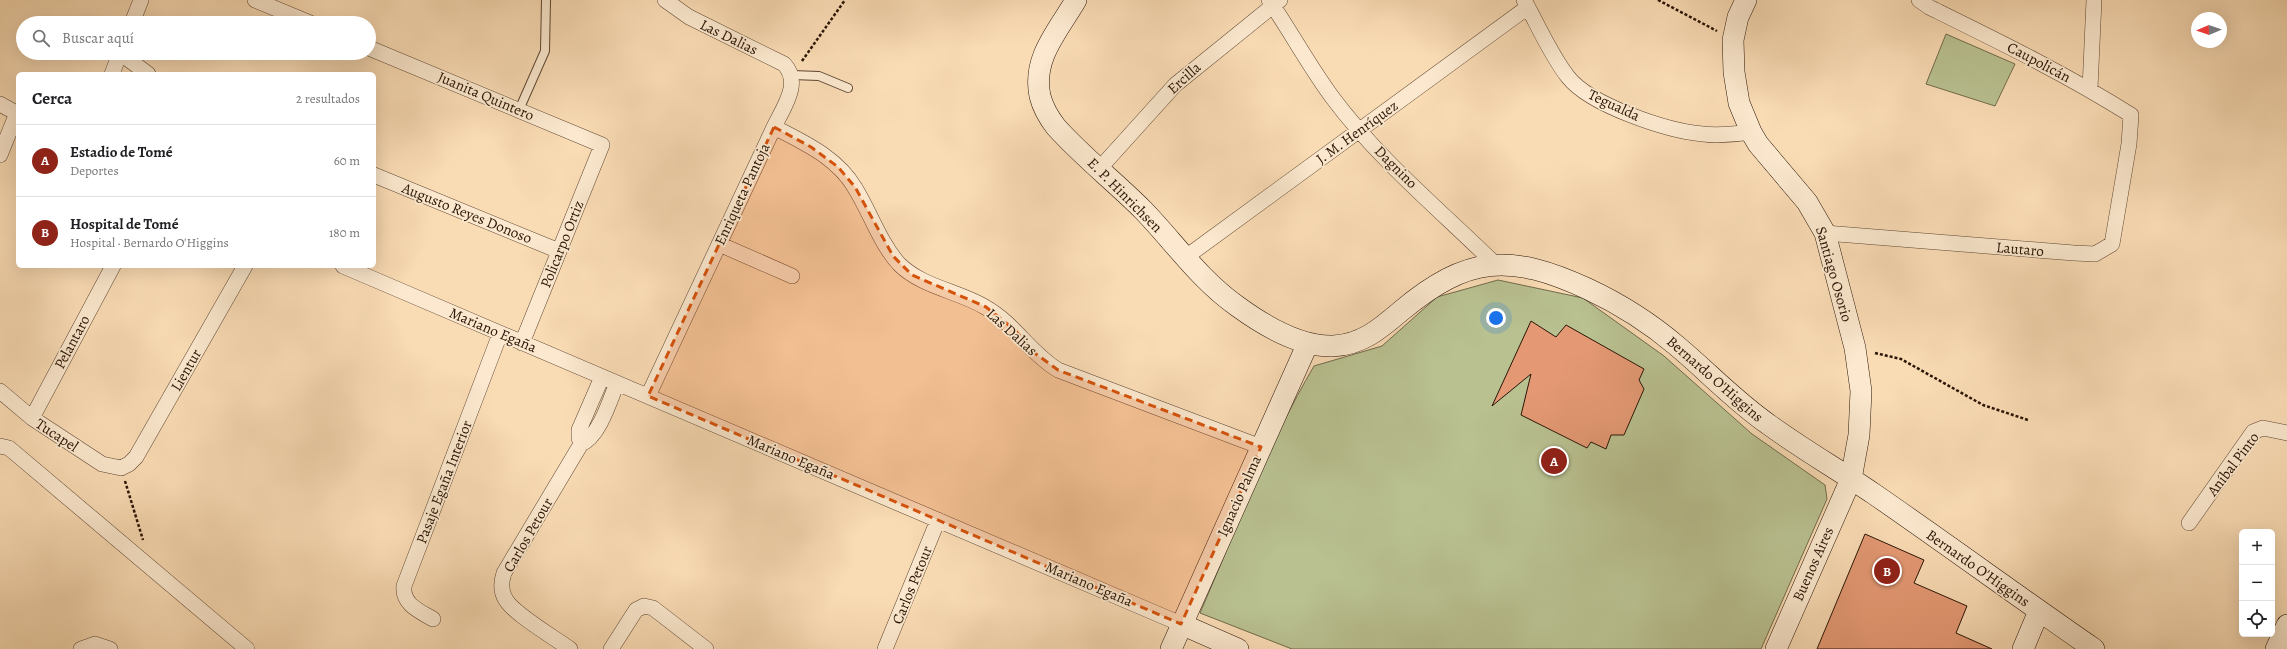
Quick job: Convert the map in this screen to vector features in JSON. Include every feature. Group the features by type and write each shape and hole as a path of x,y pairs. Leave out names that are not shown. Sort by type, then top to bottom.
{"street":[{"path":"135,16 141,0"},
{"path":"255,0 293,16"},
{"name":"Las Dalias","path":"665,0 689,17 784,64 792,75"},
{"name":"E. P. Hinrichsen","path":"1076,0 1042,57 1039,68 1039,92 1042,104 1054,124 1144,211 1200,274 1233,303 1262,322 1308,343"},
{"name":"Santiago Osorio","path":"1746,0 1738,17 1733,40 1736,88 1751,132 1767,156 1810,206 1825,233 1855,348 1861,391 1861,413 1857,450 1851,479"},
{"name":"Caupolicán","path":"1919,0 2090,89 2131,115 2129,144"},
{"path":"2090,89 2094,0"},
{"name":"Ercilla","path":"1100,168 1174,85 1274,2"},
{"name":"Dagnino","path":"1274,2 1320,80 1360,130 1495,264"},
{"name":"J. M. Henríquez","path":"1186,257 1360,130 1526,4"},
{"name":"Tegualda","path":"1526,4 1568,77 1593,97 1642,118 1679,130 1716,135 1751,132"},
{"name":"Juanita Quintero","path":"376,51 602,145"},
{"path":"113,72 117,60"},
{"path":"129,60 145,72"},
{"name":"Enriqueta Pantoja","path":"648,396 791,90 792,75"},
{"path":"0,104 16,113"},
{"path":"0,155 16,116"},
{"name":"Las Dalias","path":"774,127 816,150 838,166 855,187 893,256 912,275 986,307 1015,330 1036,354 1058,370 1261,447"},
{"name":"Lautaro","path":"1825,233 2095,254 2112,244 2129,144"},
{"name":"Policarpo Ortiz","path":"522,343 602,145"},
{"name":"Augusto Reyes Donoso","path":"376,176 559,251"},
{"path":"719,244 792,276"},
{"name":"Bernardo O'Higgins","path":"1308,343 1332,346 1344,345 1365,338 1413,301 1447,279 1470,269 1495,264 1521,266 1545,271 1594,291 1636,314 1680,348 1748,410 1851,479 2094,649"},
{"name":"Pelantaro","path":"32,418 112,268"},
{"name":"Lientur","path":"121,468 129,464 136,457 244,268"},
{"name":"Mariano Egaña","path":"348,268 1238,649"},
{"name":"Pasaje Egaña Interior","path":"433,619 407,601 403,594 404,586 500,334"},
{"name":"Ignacio Palma","path":"1171,649 1308,343"},
{"path":"581,444 579,430 602,377"},
{"name":"Carlos Petour","path":"570,649 510,606 503,594 502,582 504,573 581,444 593,436 617,383"},
{"name":"Tucapel","path":"0,391 32,418 102,464 121,468"},
{"name":"Aníbal Pinto","path":"2189,523 2254,432 2263,428 2287,433"},
{"path":"4,447 247,649"},
{"name":"Buenos Aires","path":"1776,649 1851,479"},
{"name":"Carlos Petour","path":"885,649 938,520"},
{"path":"611,649 636,610 644,606 653,608 706,649"},
{"path":"2023,649 2039,611"},
{"path":"2276,649 2287,625"},
{"path":"81,649 95,644 110,649"}],"lane":[{"path":"519,110 545,51 546,0"},
{"path":"792,75 819,76 848,88"}],"path":[{"path":"792,75 845,0"},
{"path":"1658,0 1733,40"},
{"path":"1855,348 1901,359 1983,405 2028,420"},
{"path":"121,468 144,543"}],"highlighted area":[{"path":"774,127 811,147 838,167 855,187 893,256 912,275 986,307 1015,330 1036,354 1058,370 1261,447 1181,624 648,396"}],"green space":[{"path":"1946,34 2015,64 1995,106 1926,84"},
{"path":"1498,280 1583,298 1664,356 1752,434 1825,485 1827,499 1761,649 1292,649 1200,613 1267,457 1297,396 1314,366 1382,346 1437,297"}],"building":[{"path":"1531,321 1556,337 1566,325 1644,369 1639,380 1644,389 1624,435 1611,435 1606,449 1591,442 1587,448 1521,415 1531,374 1492,406"},
{"path":"1865,534 1924,560 1914,583 1967,606 1956,633 1992,649 1817,649"}],"place":[{"name":"Estadio de Tomé","path":"1554,461"},
{"name":"Hospital de Tomé","path":"1887,571"}]}
